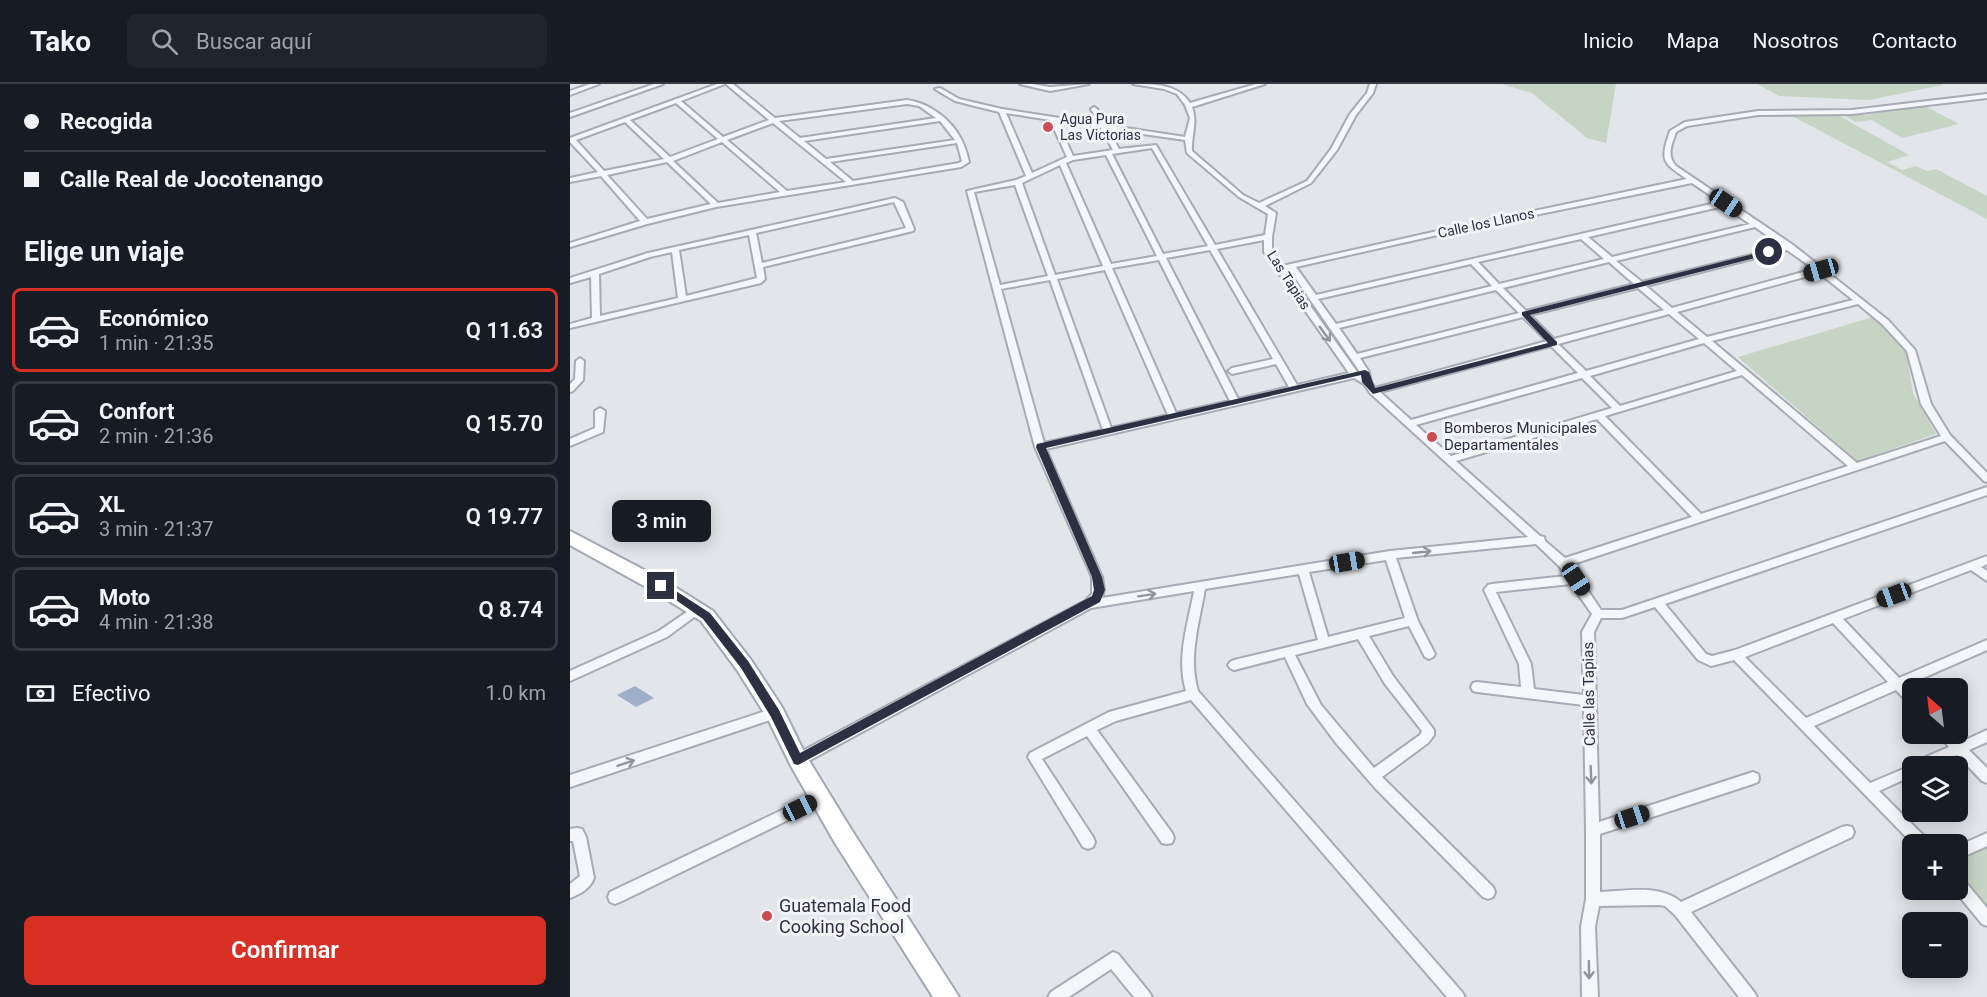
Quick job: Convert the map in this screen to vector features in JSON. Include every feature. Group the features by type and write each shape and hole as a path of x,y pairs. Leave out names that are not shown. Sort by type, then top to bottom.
{"main road":[{"path":"570,537 661,586 707,616 744,665 775,713 820,798 947,997"}],"street":[{"path":"570,93 596,84"},
{"path":"570,115 660,84"},
{"path":"645,222 571,140 722,84"},
{"path":"729,84 852,183"},
{"path":"1023,84 1050,89 1086,84"},
{"path":"1136,84 1177,90 1193,118 1188,139 1190,152 1236,192 1259,206 1309,182 1334,150 1353,114 1370,93 1373,84"},
{"path":"1188,106 1262,84"},
{"path":"938,88 957,100 1002,111 1188,139"},
{"path":"1987,96 1852,112 1758,113 1678,126 1673,131 1666,157 1670,164 1790,247 1886,322 1911,350 1921,395 1947,437 1987,479"},
{"path":"677,101 785,193"},
{"path":"570,180 669,160 774,120 907,102 919,103 940,119 959,141 966,162 716,205 645,222 573,244 570,235"},
{"path":"1094,109 1117,151"},
{"path":"1002,111 1030,177"},
{"path":"626,119 716,205"},
{"path":"799,140 940,119"},
{"path":"1053,119 1071,158"},
{"path":"825,161 959,141"},
{"path":"798,760 1089,604 1096,599 1100,590 1097,577 1040,447 969,192 1017,182 1071,158 1154,146 1294,388"},
{"path":"1108,153 1235,402"},
{"path":"1062,162 1173,416"},
{"name":"Calle los Llanos","path":"1279,269 1694,180"},
{"path":"1017,182 1108,431"},
{"path":"570,281 631,260 675,249 895,200 899,202 910,229 759,266"},
{"path":"1313,298 1726,203"},
{"name":"Las Tapias","path":"1259,206 1272,213 1268,252 1354,375"},
{"path":"1333,327 1756,224"},
{"path":"570,326 758,281 760,279 759,266 752,232"},
{"path":"1582,236 1856,467"},
{"path":"996,288 1268,237"},
{"path":"1354,357 1790,247"},
{"path":"675,249 682,299"},
{"path":"1473,262 1618,409"},
{"name":"Las Tapias","path":"1292,267 1366,377"},
{"path":"1373,391 1554,344 1821,270"},
{"path":"596,272 596,319"},
{"path":"1409,424 1584,373 1860,301"},
{"path":"570,389 579,380 580,361"},
{"path":"1233,370 1278,361"},
{"path":"1451,459 1743,372"},
{"path":"1040,447 1354,375 1366,377 1373,391 1451,459 1563,563 1598,614 1622,614 1987,491"},
{"path":"570,443 600,430 600,411"},
{"path":"1599,415 1699,518"},
{"path":"1563,563 1947,437"},
{"path":"1089,604 1390,555 1539,540"},
{"path":"1390,555 1412,621 1429,654"},
{"path":"1657,602 1707,660 1736,655 1987,560"},
{"path":"1973,566 1987,577"},
{"path":"1303,569 1324,642"},
{"path":"1528,693 1525,664 1490,590 1491,588 1576,579"},
{"path":"1200,586 1187,665 1188,682 1193,694 1457,997"},
{"path":"570,676 663,634 697,609"},
{"name":"Calle las Tapias","path":"1590,997 1588,927 1593,899 1593,830 1588,632 1598,614"},
{"path":"1834,617 1902,688"},
{"path":"1234,665 1412,621"},
{"path":"1361,634 1389,680 1428,730 1428,735 1424,739 1374,775"},
{"path":"1804,724 1987,645"},
{"path":"1288,651 1304,687 1321,715 1374,775 1488,892"},
{"path":"1736,655 1912,834"},
{"path":"1477,687 1590,701"},
{"path":"1088,842 1034,757 1125,711 1193,694"},
{"path":"570,782 775,713"},
{"path":"1089,729 1167,838"},
{"path":"1942,756 1987,736"},
{"path":"1956,744 1987,777"},
{"path":"1868,790 1902,775"},
{"path":"1593,830 1753,778"},
{"path":"615,897 820,798"},
{"path":"1680,910 1847,832"},
{"path":"570,835 577,834 579,837 587,878 576,889 570,891"},
{"path":"1968,848 1987,839"},
{"path":"1968,896 1987,920"},
{"path":"1593,899 1659,898 1668,900 1680,910 1749,997"},
{"path":"1056,997 1113,959 1144,997"}],"green space":[{"path":"1502,84 1616,84 1606,143 1587,138 1532,93"},
{"path":"1757,84 1943,85 1869,100 1779,96"},
{"path":"1925,106 1959,124 1902,138 1872,120 1855,122 1844,115 1865,115"},
{"path":"1838,115 1909,155 1887,162 1902,170 1916,166 1927,171 1936,169 1987,196 1987,219 1792,116"},
{"path":"1873,317 1905,347 1913,393 1936,434 1857,461 1738,357"},
{"path":"1987,843 1987,910 1968,886 1968,853"}],"water":[{"path":"635,686 654,698 636,707 617,695"}],"place":[{"name":"Agua Pura Las Victorias","path":"1048,127"},
{"name":"Bomberos Municipales Departamentales","path":"1432,437"},
{"name":"Guatemala Food Cooking School","path":"767,916"}],"route":[{"path":"661,586 707,616 744,665 775,713 798,760 1096,599 1100,590 1097,577 1040,447 1365,372 1366,382 1373,391 1554,344 1524,314 1769,252"}]}
